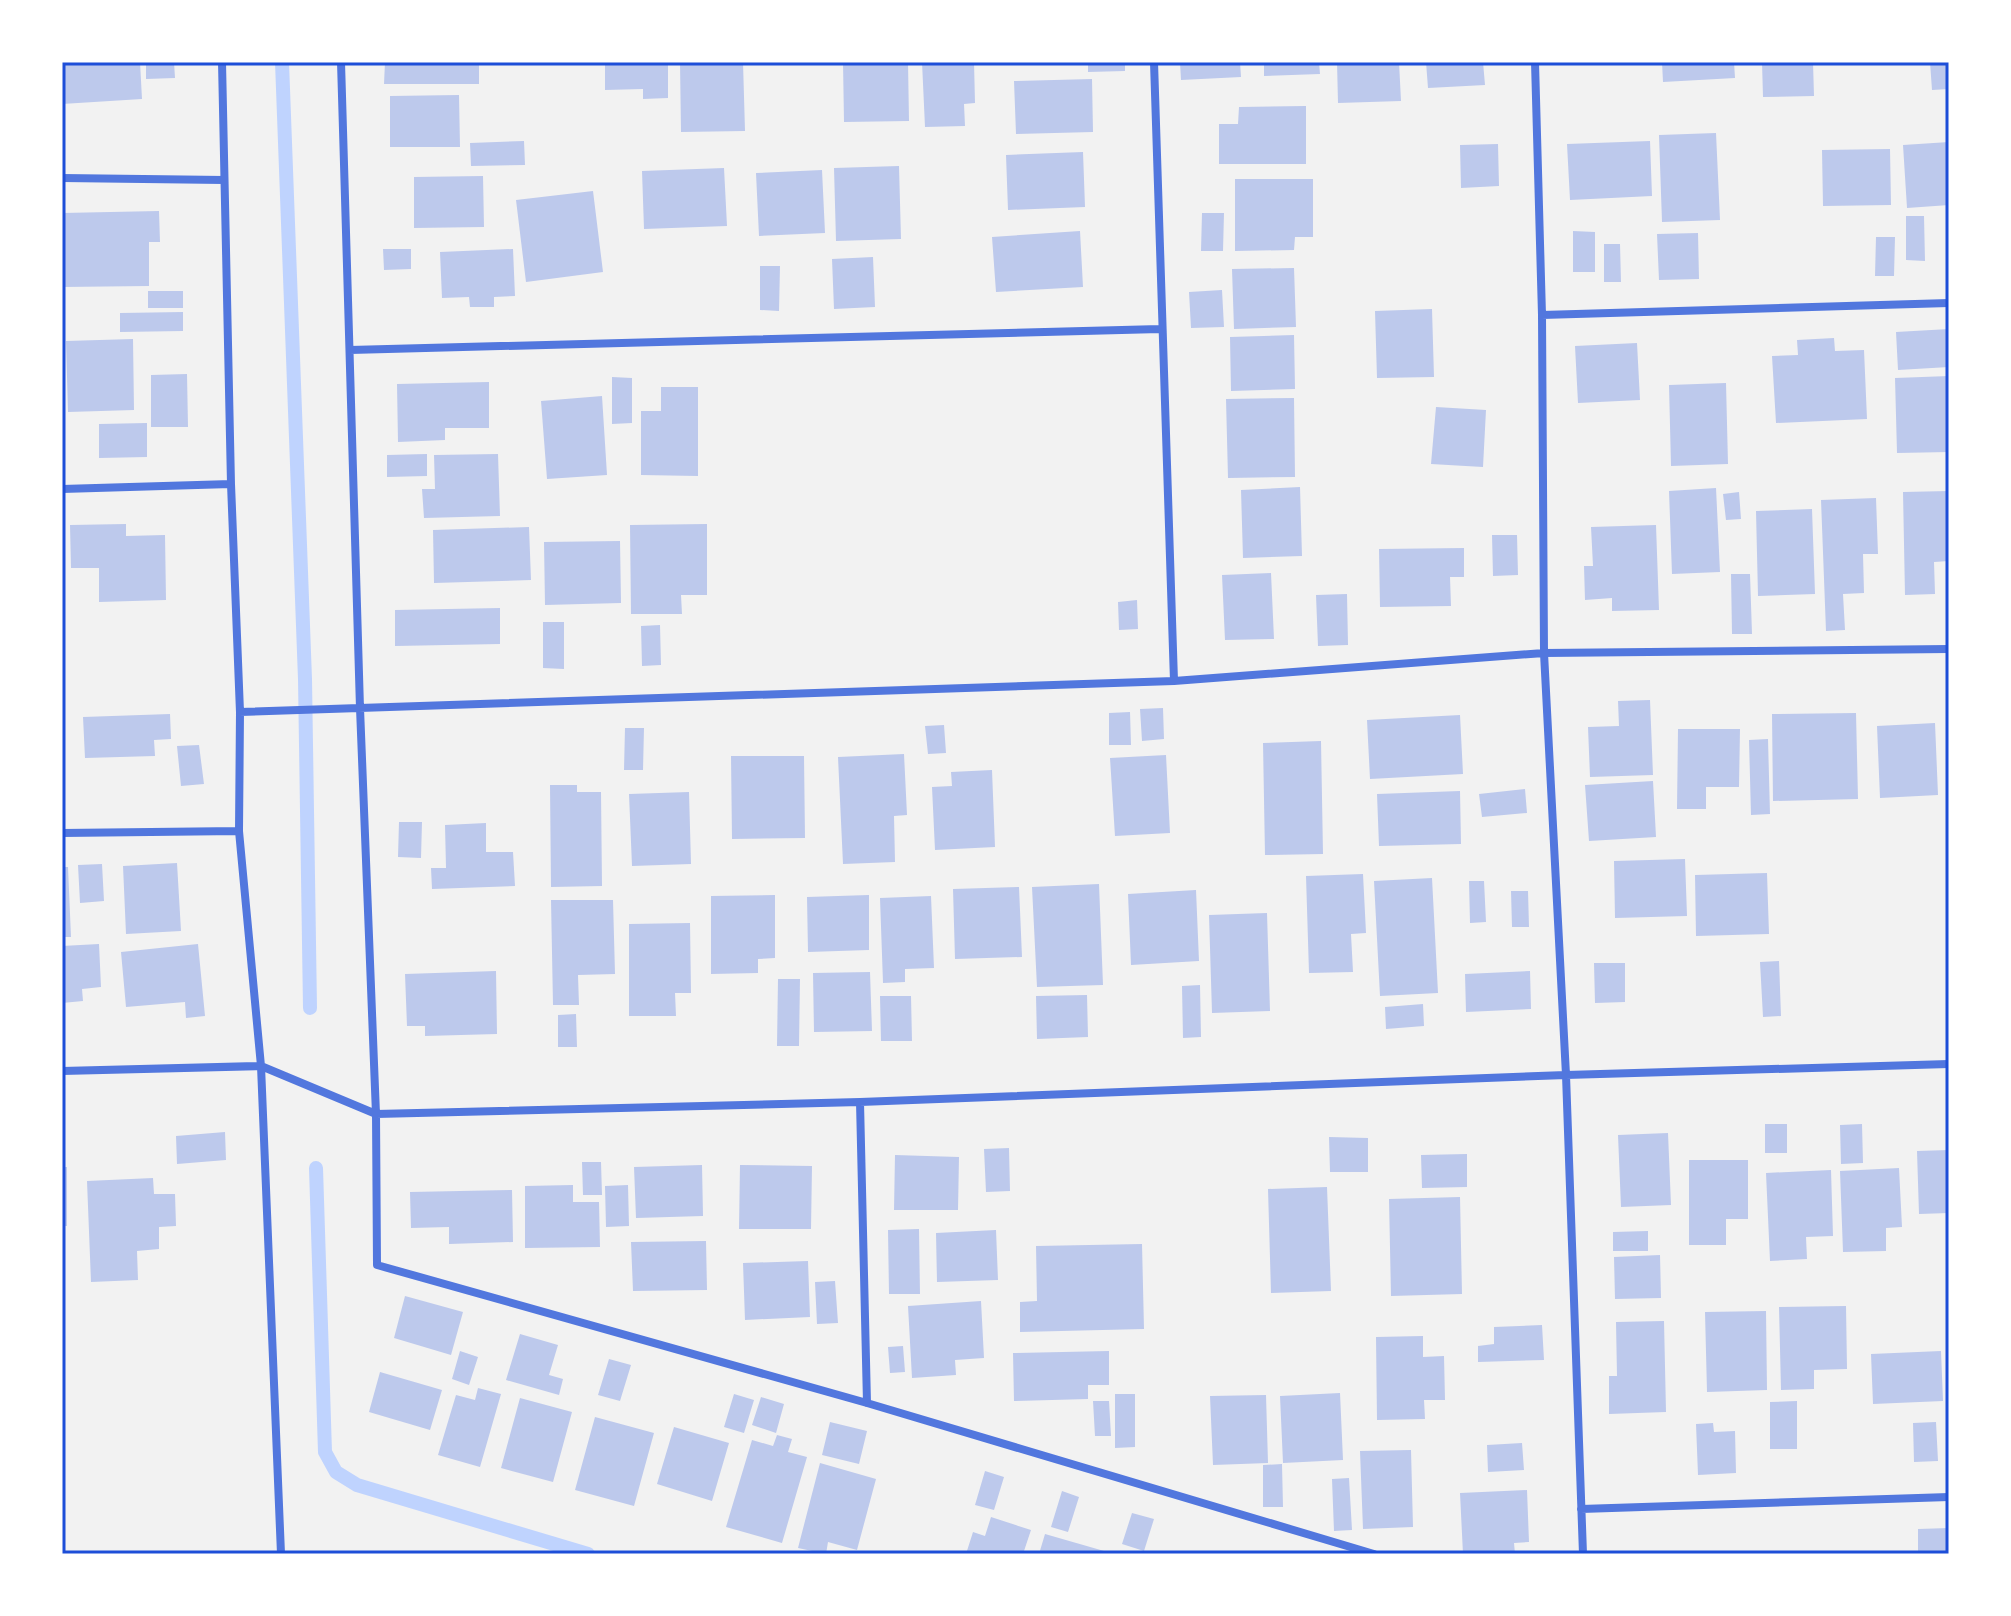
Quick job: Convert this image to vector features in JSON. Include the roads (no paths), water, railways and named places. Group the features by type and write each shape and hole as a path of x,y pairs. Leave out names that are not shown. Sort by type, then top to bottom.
{"street":[{"path":"222,62 231,484 240,712 239,831 261,1066 281,1554"},
{"path":"341,62 360,708 376,1114 377,1265 867,1403 1374,1554"},
{"path":"1154,62 1160,329 1174,681"},
{"path":"1535,62 1542,315 1544,653 1566,1075 1583,1554"},
{"path":"62,178 224,180"},
{"path":"1542,315 1949,303"},
{"path":"350,350 1160,329"},
{"path":"62,489 231,484"},
{"path":"240,712 1174,681 1544,653 1949,649"},
{"path":"62,833 239,831"},
{"path":"62,1071 261,1066 376,1114 860,1102 1949,1064"},
{"path":"860,1102 867,1403"},
{"path":"1581,1509 1949,1497"}],"waterway":[{"path":"282,62 305,679 310,1008"},
{"path":"316,1168 325,1452 336,1472 357,1485 588,1554"}]}
